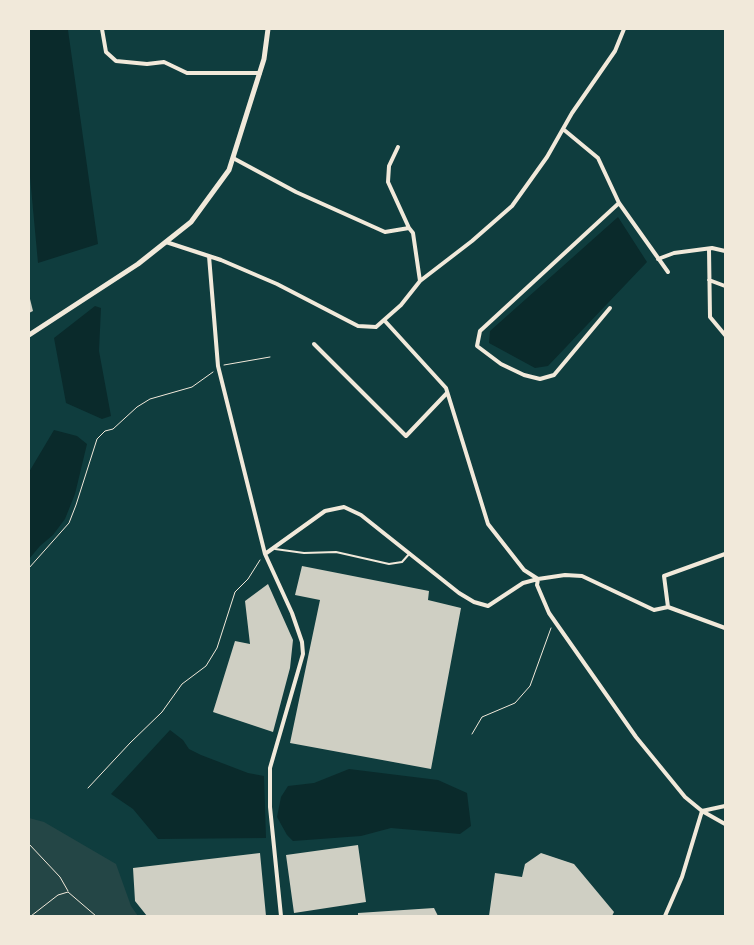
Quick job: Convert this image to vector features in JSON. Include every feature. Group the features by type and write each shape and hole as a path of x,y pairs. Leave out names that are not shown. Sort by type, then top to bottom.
{"street":[{"path":"102,29 106,52 116,60 147,64 164,62 188,73 260,73"},
{"path":"29,335 138,264 191,222 229,170 260,73 268,29"},
{"path":"166,242 209,256 277,284 358,326 376,327 402,305 420,281 472,241 512,206 547,157 616,51 624,29"},
{"path":"563,130 598,158 619,203 668,272"},
{"path":"398,147 389,166 388,182 413,233 420,281"},
{"path":"232,158 296,192 385,232 409,228"},
{"path":"610,308 554,375 540,380 501,364 477,346 480,331 619,203"},
{"path":"658,259 674,253 709,249 725,251"},
{"path":"709,249 710,317 725,336"},
{"path":"209,256 218,366 265,554 292,613 302,642 303,654 270,768 270,807 280,916"},
{"path":"709,280 725,286"},
{"path":"384,320 446,388 488,524 524,570 538,579"},
{"path":"314,344 406,436 447,394"},
{"path":"265,554 325,511 344,507 361,515 459,593 474,602 488,606 523,582 565,575 582,576 654,610 668,607 725,628"},
{"path":"668,607 664,576 725,554"},
{"path":"538,579 537,585 554,620 636,737 685,797 702,811 725,824"},
{"path":"702,811 725,806"},
{"path":"665,916 682,877 702,811"}],"lane":[{"path":"271,548 304,553 336,552 389,564 402,562 410,553"}],"path":[{"path":"29,568 68,523 76,506 97,439 105,431 113,429 137,407 150,399 192,387 218,366 270,357"},
{"path":"88,788 162,712 182,684 206,666 217,648 235,592 248,579 265,554"},
{"path":"472,734 482,717 515,703 530,686 554,620"},
{"path":"29,844 60,877 68,892 96,916"},
{"path":"31,916 58,895 68,892"}],"shaded area":[{"path":"29,29 68,30 98,244 38,263 29,166"},
{"path":"618,217 647,262 548,366 535,368 489,343 490,331"},
{"path":"95,306 101,308 99,351 111,416 102,419 66,403 54,338"},
{"path":"54,430 77,436 87,444 75,494 65,519 53,535 29,559 29,472"},
{"path":"170,730 183,740 189,749 201,755 248,773 264,776 266,838 158,839 133,809 111,794"},
{"path":"349,769 438,780 467,793 471,826 460,834 391,828 361,836 293,841 287,835 277,817 281,797 288,786 314,783"},
{"path":"29,818 44,822 116,864 131,906 138,916 29,916"}],"building":[{"path":"29,295 33,311 29,313"},
{"path":"302,566 429,591 428,600 461,608 431,769 290,743 320,600 295,595"},
{"path":"268,584 293,640 290,668 273,732 213,712 235,641 250,644 245,601"},
{"path":"358,845 366,902 294,913 286,855"},
{"path":"260,853 266,916 147,916 135,901 133,868"},
{"path":"541,853 574,864 614,912 612,916 489,916 495,873 522,877 525,864"},
{"path":"434,908 438,916 358,916 358,913"}]}
